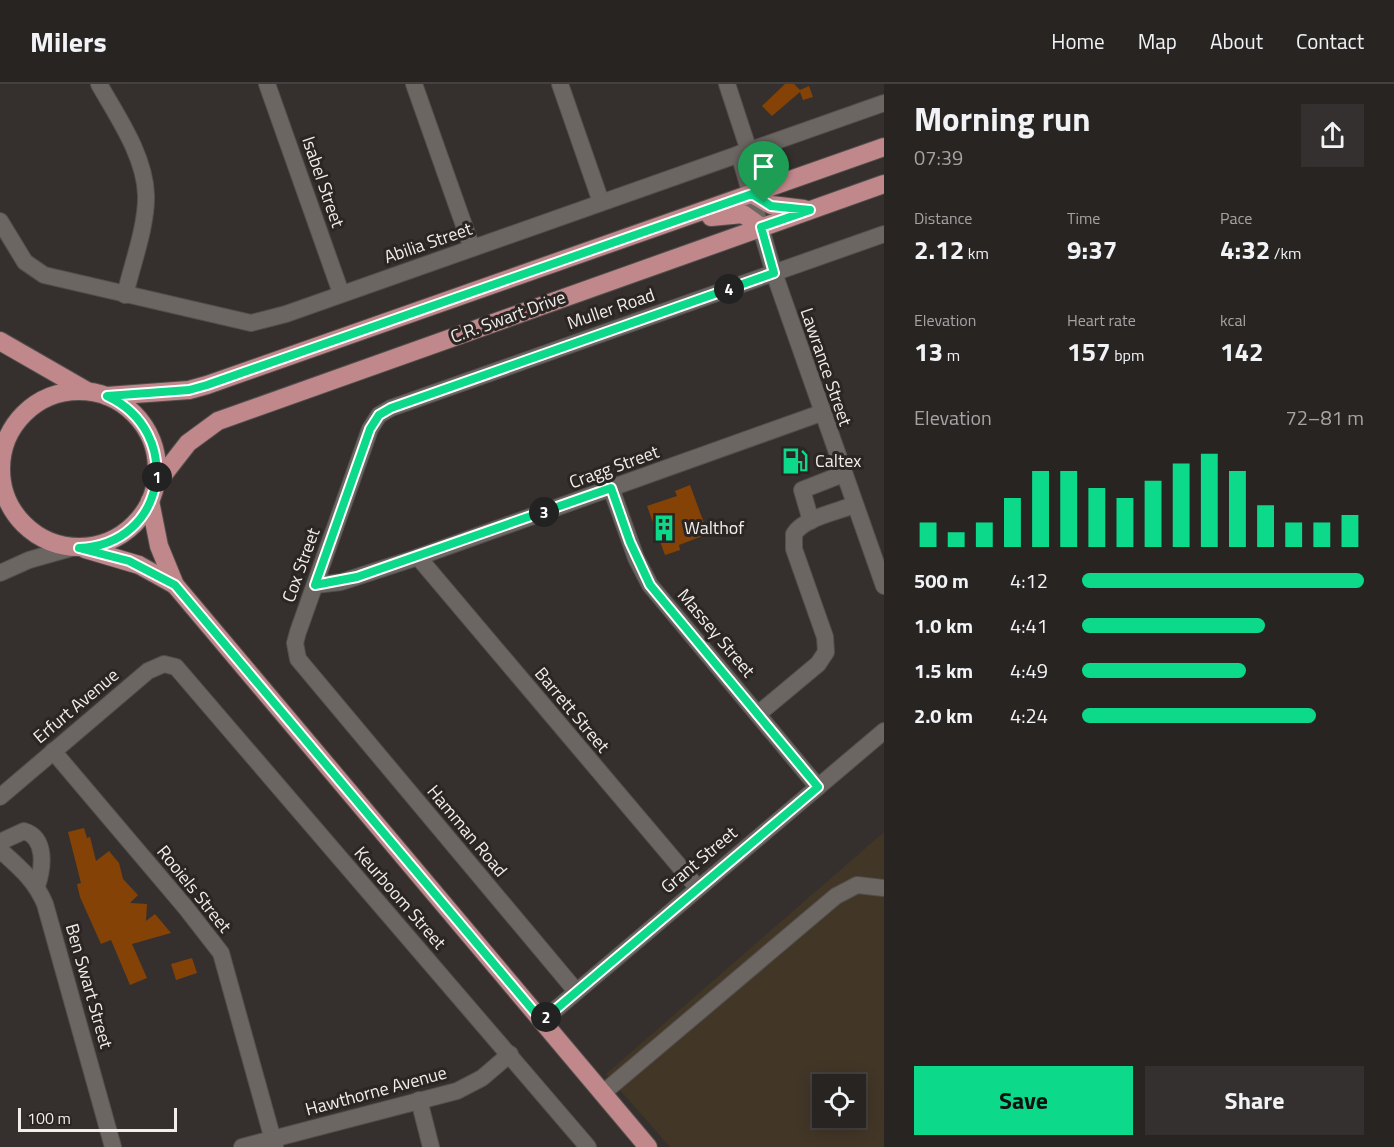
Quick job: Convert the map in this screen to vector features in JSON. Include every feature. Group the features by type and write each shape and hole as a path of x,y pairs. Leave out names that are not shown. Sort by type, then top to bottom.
{"main road":[{"name":"C.R. Swart Drive","path":"107,396 197,388 884,147"},
{"name":"C.R. Swart Drive","path":"153,493 188,442 218,421 884,184"},
{"path":"752,194 771,206 810,210"},
{"path":"685,218 742,214 761,227"},
{"path":"0,341 87,391 107,396 131,411 147,430 157,460 153,493 159,546 175,585 648,1147"},
{"path":"87,391 53,395 28,409 9,433 1,475 11,508 28,529 51,543 77,547 129,561 175,585"},
{"path":"77,547 98,545 121,535 138,520 153,493"}],"street":[{"path":"99,84 127,135 145,183 146,203 125,296"},
{"name":"Isabel Street","path":"267,84 341,293"},
{"path":"414,84 472,248"},
{"path":"560,84 601,202"},
{"name":"Lawrance Street","path":"727,84 752,194 774,273 821,413 884,586"},
{"name":"Abilia Street","path":"0,221 20,255 37,272 125,296 251,322 285,314 884,103"},
{"name":"Muller Road","path":"366,441 375,420 391,408 884,234"},
{"name":"Cragg Street","path":"315,585 341,582 418,557 821,413"},
{"name":"Cox Street","path":"327,695 303,668 295,650 298,632 366,441"},
{"path":"811,521 802,490 843,474"},
{"name":"Massey Street","path":"611,488 633,550 650,585 818,787"},
{"path":"758,714 818,664 826,652 825,637 793,543 795,530 811,521 854,505"},
{"path":"0,573 29,560 77,547"},
{"name":"Barrett Street","path":"418,557 697,887"},
{"name":"Erfurt Avenue","path":"0,797 153,668 170,665 182,675"},
{"name":"Keurboom Street","path":"182,675 588,1147"},
{"name":"Hamman Road","path":"327,695 576,991"},
{"name":"Grant Street","path":"542,1021 697,887 884,731"},
{"name":"Rooiels Street","path":"53,751 194,917 221,953 274,1143"},
{"path":"0,842 24,831 36,840 42,854 37,886"},
{"name":"Ben Swart Street","path":"0,850 37,886 52,924 113,1147"},
{"path":"603,1093 836,896 857,885 884,888"},
{"name":"Hawthorne Avenue","path":"242,1147 274,1143 471,1085 510,1054"},
{"path":"419,1100 431,1147"}],"shaded area":[{"path":"884,832 884,1147 670,1147 606,1074"}],"building":[{"path":"785,84 794,84 800,90 809,86 813,97 803,100 800,92 772,116 762,106"},
{"path":"690,485 708,534 679,545 680,550 665,555 647,506 677,496 675,491"},
{"path":"84,828 87,838 90,837 96,861 109,851 119,863 123,879 138,895 130,903 147,904 146,921 155,914 171,933 132,944 147,978 130,985 111,940 101,944 80,897 77,884 81,883 68,832"},
{"path":"192,958 197,973 176,980 171,964"}],"place":[{"name":"Caltex","path":"795,461"},
{"name":"Walthof","path":"664,528"}],"route":[{"path":"752,194 764,203 771,206 810,210 761,227 774,273 391,408 379,415 370,429 315,585 341,582 357,577 611,488 630,542 650,585 818,787 697,887 542,1021 175,585 129,561 79,548 107,542 127,531 146,510 155,488 157,460 147,430 126,406 107,396 197,388 752,194"}]}
